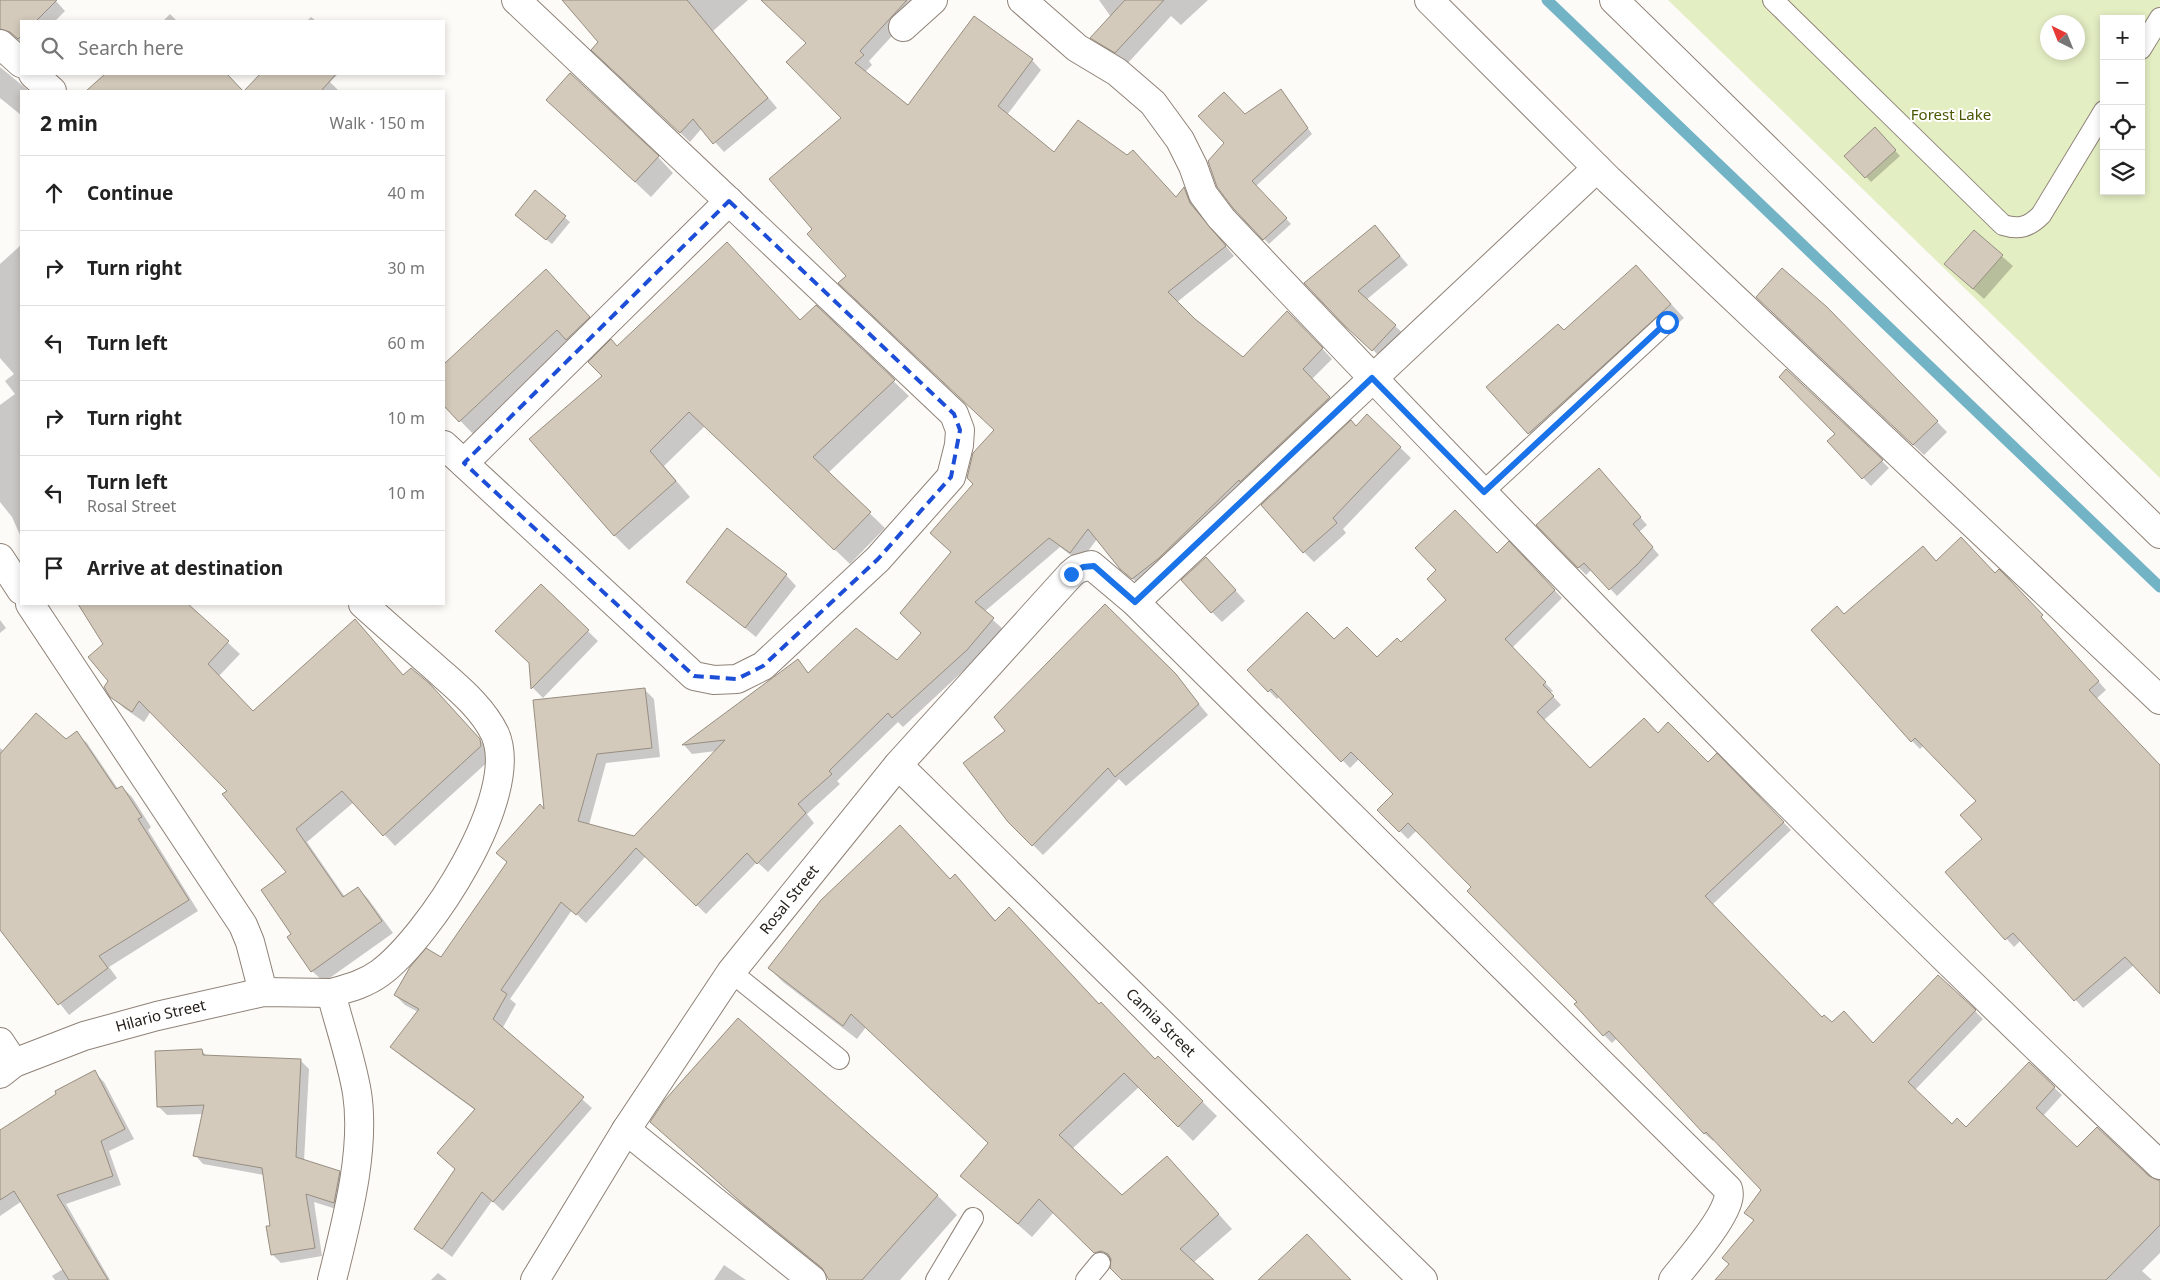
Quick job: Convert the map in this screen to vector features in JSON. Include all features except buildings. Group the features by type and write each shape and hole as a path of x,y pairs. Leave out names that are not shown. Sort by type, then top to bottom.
{"street":[{"path":"445,445 694,676 714,680 737,679 763,666 878,559 951,477 959,445 960,430 954,414 516,0"},
{"path":"903,27 933,0"},
{"path":"1022,0 1077,48 1117,72 1153,104 1180,140 1193,166 1203,194 1221,218 1372,378 1786,801 2160,1165"},
{"path":"1429,0 1597,168 2160,700"},
{"path":"1614,0 2160,534"},
{"path":"0,44 20,62"},
{"path":"34,75 51,90"},
{"path":"1597,168 1135,602 1728,1189 1730,1197 1720,1218 1673,1280"},
{"path":"464,463 729,201"},
{"path":"0,558 20,588"},
{"name":"Rosal Street","path":"535,1280 626,1130 731,972 898,764 1071,574 1083,567 1094,566 1135,602"},
{"path":"31,605 243,925 263,992"},
{"name":"Hilario Street","path":"5,1060 157,1016 263,992 331,993 363,984 380,974 394,962 437,910 478,842 496,795 500,748 486,720 465,695 364,605"},
{"name":"Camia Street","path":"898,764 1423,1280"},
{"path":"331,993 357,1091 360,1124 350,1208 332,1280"},
{"path":"626,1130 812,1280"}],"lane":[{"path":"1773,0 2003,224 2012,228 2024,227 2033,223 2041,215 2100,118"},
{"path":"2145,42 2160,18"},
{"path":"1484,492 1667,322"},
{"path":"731,972 839,1059"},
{"path":"936,1280 973,1218"},
{"path":"1086,1280 1100,1263"}],"highlighted area":[{"path":"729,201 954,414 960,430 951,477 878,559 763,666 737,679 694,676 464,463"}],"green space":[{"name":"Forest Lake","path":"1668,0 2160,0 2160,478"}],"waterway":[{"path":"1547,0 2160,587"}],"route":[{"path":"1071,574 1088,565 1094,566 1135,602 1372,378 1484,492 1667,322"}]}
